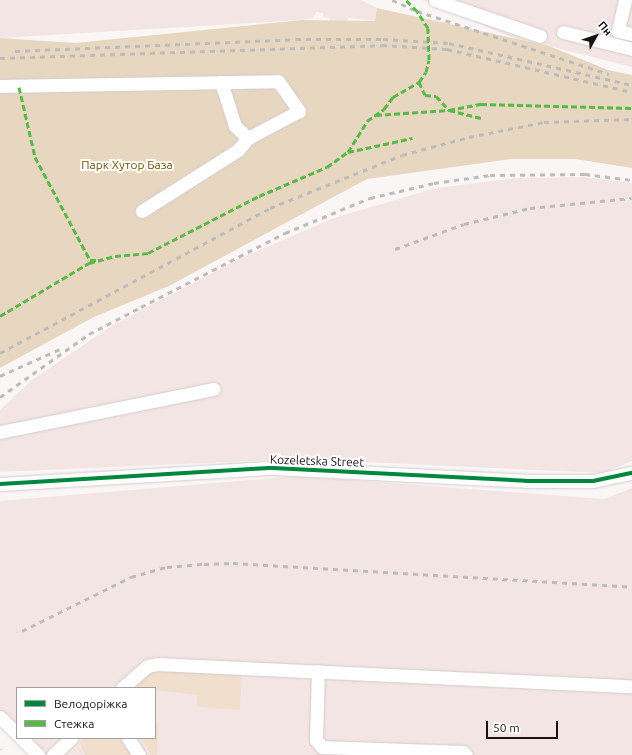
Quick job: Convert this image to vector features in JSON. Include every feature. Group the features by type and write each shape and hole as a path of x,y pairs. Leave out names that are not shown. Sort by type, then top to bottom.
{"street":[{"path":"435,0 540,36"},
{"path":"625,0 618,31 632,34"},
{"path":"563,32 632,49"},
{"path":"0,86 278,81 299,111 248,138 238,150 142,212"},
{"path":"221,82 236,126 248,138"},
{"path":"0,432 214,389"},
{"name":"Kozeletska Street","path":"0,484 273,468 526,481 593,481 632,473"},
{"path":"123,687 147,666 157,664 632,686"},
{"path":"318,671 316,740 322,746 463,752 466,755"},
{"path":"0,717 16,733"},
{"path":"22,739 38,755"},
{"path":"129,739 139,755"}],"shaded area":[{"path":"0,0 361,0 377,8 375,21 348,18 347,25 330,23 330,18 323,17 323,13 316,12 313,18 302,20 0,38"},
{"path":"422,0 632,0 632,67 549,46 547,52"},
{"path":"584,177 632,183 632,461 602,473 299,459 0,472 0,410 32,380 113,325 239,259 334,218 436,188 517,178"},
{"path":"298,476 604,499 632,488 632,755 51,755 49,753 33,755 17,739 156,739 156,687 16,687 16,737 0,721 0,501"},
{"path":"148,669 242,671 240,710 197,707 197,695 156,690 156,687 131,687"},
{"path":"156,723 159,723 157,755 151,755 142,739 156,739"},
{"path":"82,739 125,739 133,755 85,755 80,744"}],"green space":[{"name":"Парк Хутор База","path":"377,8 549,46 608,70 632,75 632,168 575,159 511,159 367,179 169,286 94,317 0,368 0,38 75,43 302,20 375,21"}],"railway":[{"path":"392,0 417,11 609,74"},
{"path":"15,51 296,39 383,39 449,43 632,85"},
{"path":"0,58 382,45 447,49 632,92"},
{"path":"0,353 270,208 402,155 469,137 544,122 632,119"},
{"path":"0,397 89,334 285,233 370,198 434,183 490,175 585,174 632,180"},
{"path":"395,249 464,224 530,208 632,198"},
{"path":"0,376 62,348"},
{"path":"22,631 131,577 167,567 204,564 233,563 632,587"}],"marked path":[{"path":"0,316 89,263 115,256 148,253 259,196 327,167 348,152 367,121 384,109 393,97 419,82 426,72 429,60 428,28 417,11 406,0"},
{"path":"419,82 425,95 436,96 449,110 481,118"},
{"path":"19,87 35,157 90,260 97,260"},
{"path":"376,115 449,110 481,104 632,108"},
{"path":"348,152 413,138"}],"cycle path":[{"path":"0,484 273,468 526,481 593,481 632,473"}]}
